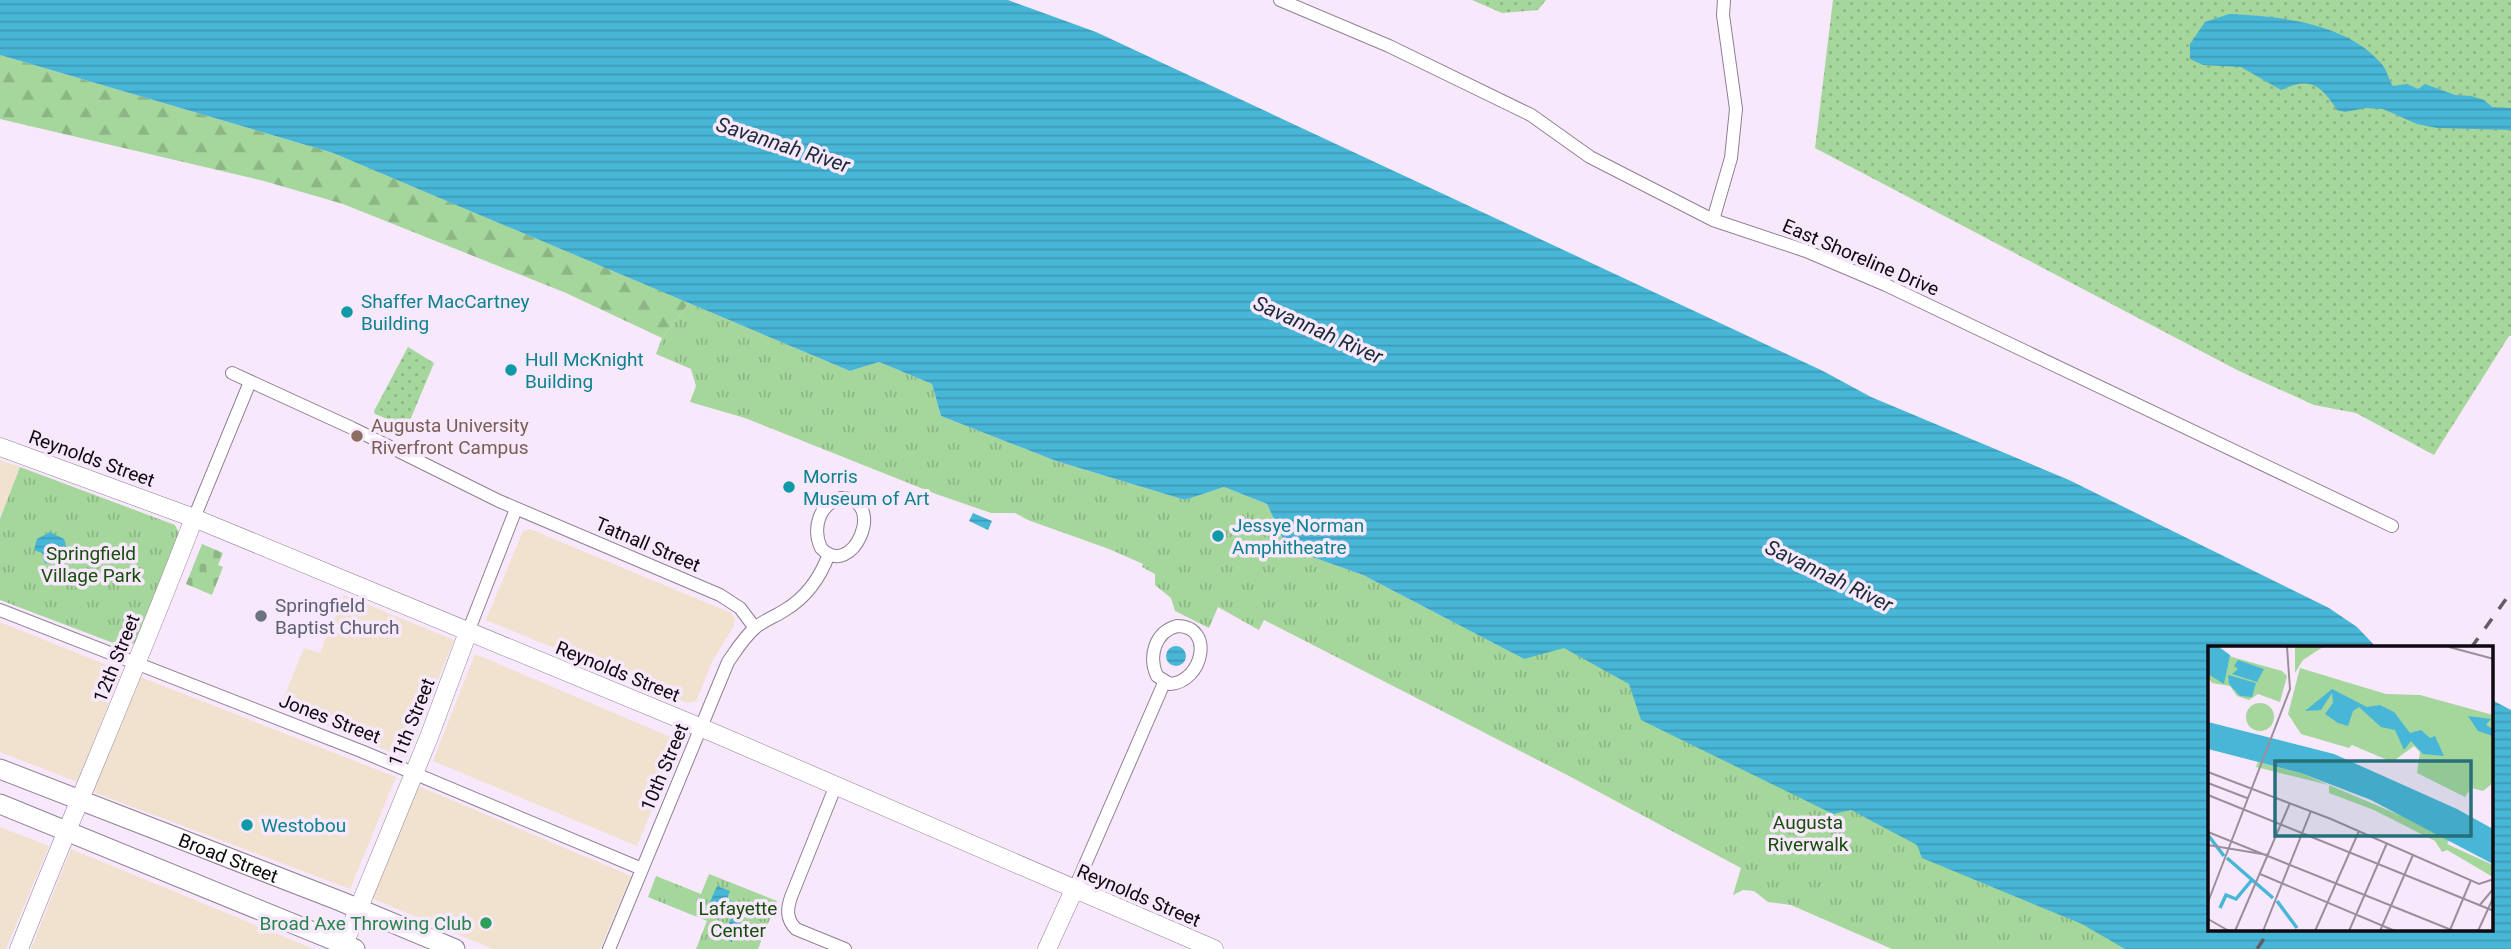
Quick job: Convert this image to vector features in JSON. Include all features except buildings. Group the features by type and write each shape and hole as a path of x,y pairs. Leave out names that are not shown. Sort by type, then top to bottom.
{"main road":[{"name":"Reynolds Street","path":"0,447 194,518 836,785 1213,949"},
{"name":"12th Street","path":"19,949 194,518"},
{"name":"11th Street","path":"347,947 358,909 468,632"},
{"name":"Broad Street","path":"0,769 455,949"},
{"name":"Broad Street","path":"0,803 347,947"},
{"path":"1047,949 1074,890"}],"street":[{"name":"East Shoreline Drive","path":"1280,0 1388,46 1531,115 1590,157 1713,220 1806,251 1886,285 2392,526"},
{"path":"1713,220 1731,158 1736,109 1723,15 1724,0"},
{"name":"Tatnall Street","path":"232,373 352,428 516,509 720,595 740,608 755,628"},
{"name":"12th Street","path":"194,518 250,382"},
{"path":"851,499 859,505 864,516 861,536 844,554 829,554 818,543 818,518 832,501 851,499"},
{"name":"11th Street","path":"468,632 516,509"},
{"name":"10th Street","path":"608,949 728,662 741,642 755,628 802,598 817,581 829,554"},
{"name":"Jones Street","path":"0,610 414,772 642,869"},
{"path":"1177,626 1188,627 1200,644 1197,664 1192,673 1180,682 1164,682 1157,676 1153,666 1155,646 1168,630 1177,626"},
{"path":"1074,890 1164,682"},
{"path":"836,785 790,897 787,913 796,929 826,945 845,949"}],"shaded area":[{"path":"0,460 20,467 0,519"},
{"path":"530,529 731,613 735,619 734,626 713,660 696,701 687,703 486,620 523,531"},
{"path":"344,595 454,640 406,758 280,707 304,648 320,653"},
{"path":"0,622 122,671 77,782 0,752"},
{"path":"475,654 680,741 637,846 433,761"},
{"path":"138,676 396,777 350,889 93,792"},
{"path":"418,786 631,876 600,949 493,949 369,897"},
{"path":"0,827 49,846 6,949 0,949"},
{"path":"71,849 314,949 31,949"}],"green space":[{"path":"1472,0 1546,0 1538,10 1502,13"},
{"path":"1833,0 2511,0 2511,336 2434,455 2356,413 2314,405 2239,371 1815,148"},
{"path":"0,55 333,153 689,303 662,338 566,293 343,204 264,181 0,119"},
{"name":"Augusta Riverwalk","path":"689,303 850,371 879,362 932,384 941,416 1056,461 1185,500 1224,487 1267,504 1287,548 1363,575 1524,659 1555,625 2223,949 1892,949 1791,905 1768,902 1754,891 1743,890 1733,895 1741,868 1569,776 1264,620 1259,630 1218,607 1209,628 1175,611 1171,598 1155,585 1155,574 1142,567 1143,564 1109,549 1015,513 991,513 936,494 745,418 690,402 696,386 691,369 656,354 662,338"},
{"path":"408,347 434,363 408,425 404,426 375,414 374,411"},
{"name":"Springfield Village Park","path":"20,467 175,525 179,534 135,643 124,647 0,600 0,519"},
{"path":"202,544 223,553 218,565 223,567 212,595 186,584"},
{"name":"Lafayette Center","path":"709,874 777,901 758,949 696,949 707,921 648,897 656,876 701,894"}],"water":[{"name":"Savannah River","path":"0,0 1008,0 1096,32 1823,371 1871,397 2069,480 2329,608 2357,627 2375,646 2208,646 2208,932 2494,932 2494,701 2511,710 2511,949 2125,949 2082,924 1922,858 1917,845 1851,810 1833,814 1641,720 1629,684 1564,648 1524,659 1363,575 1287,548 1267,504 1224,487 1185,500 1056,461 941,416 932,384 879,362 850,371 333,153 0,55"},
{"path":"2229,14 2291,20 2334,31 2370,52 2384,67 2393,86 2407,84 2418,89 2425,84 2455,95 2484,100 2492,107 2511,108 2511,130 2437,128 2417,124 2383,109 2366,108 2345,112 2337,110 2326,94 2314,85 2300,84 2281,90 2241,67 2203,65 2190,59 2190,44 2205,22"},
{"path":"973,513 992,521 988,530 969,521"},
{"path":"50,532 64,539 66,549 60,560 45,563 42,553 34,550 37,539"},
{"path":"1176,646 1183,649 1186,656 1183,663 1176,666 1169,663 1166,656 1169,649"},
{"path":"717,886 730,891 727,899 758,911 755,917 744,913 732,942 711,934 714,925 726,930 733,914 709,904"}],"railway":[{"path":"2472,646 2511,592"},
{"path":"2257,949 2269,932"}],"place":[{"name":"Shaffer MacCartney Building","path":"347,312"},
{"name":"Hull McKnight Building","path":"511,370"},
{"name":"Augusta University Riverfront Campus","path":"357,436"},
{"name":"Morris Museum of Art","path":"789,487"},
{"name":"Jessye Norman Amphitheatre","path":"1218,536"},
{"name":"Springfield Baptist Church","path":"261,616"},
{"name":"Westobou","path":"247,825"},
{"name":"Broad Axe Throwing Club","path":"486,923"}]}
